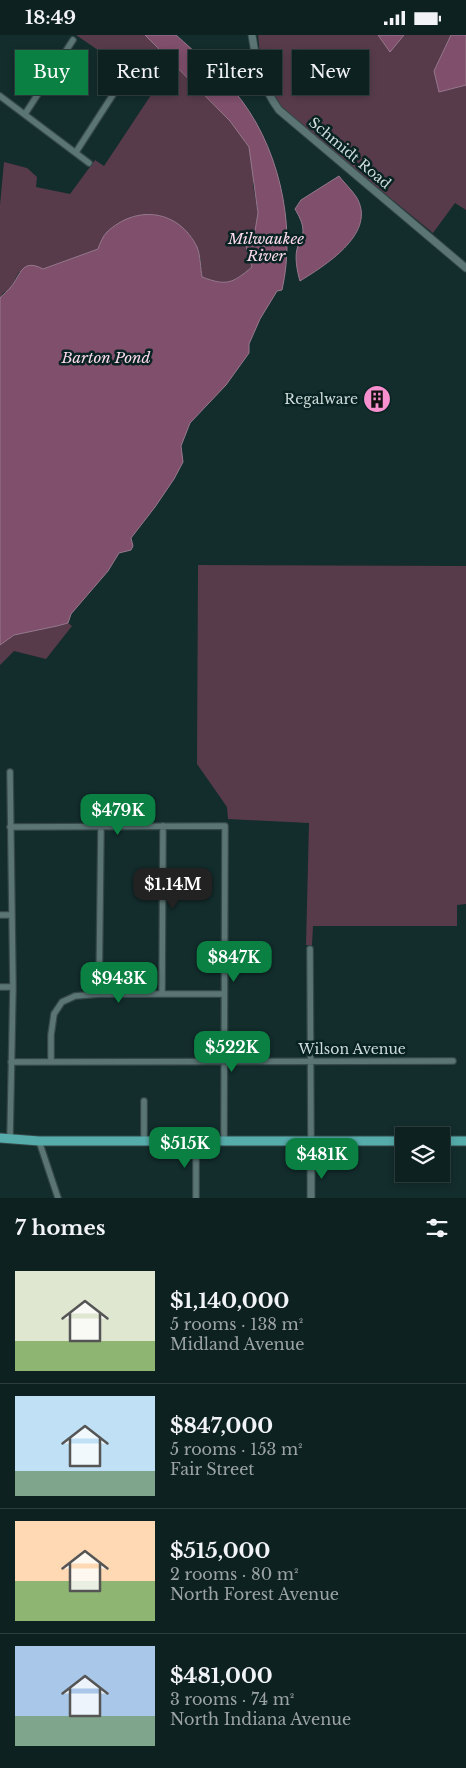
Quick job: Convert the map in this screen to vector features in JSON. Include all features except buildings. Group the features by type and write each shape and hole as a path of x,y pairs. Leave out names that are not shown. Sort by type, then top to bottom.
{"main road":[{"path":"0,1138 39,1141"},
{"path":"0,1143 224,1140 395,1141"},
{"path":"450,1141 466,1141"}],"street":[{"name":"Schmidt Road","path":"252,35 260,74 269,96 279,110 466,268"},
{"path":"25,114 74,40"},
{"path":"76,151 113,95"},
{"path":"0,96 76,151 89,163"},
{"path":"10,772 13,987 10,1138"},
{"path":"99,994 101,826"},
{"path":"162,994 164,826"},
{"path":"10,827 225,826 224,1140"},
{"path":"0,915 12,915"},
{"path":"310,949 311,1198"},
{"path":"0,987 13,987"},
{"path":"52,1062 51,1035 54,1014 62,1002 75,996 99,994 223,994"},
{"name":"Wilson Avenue","path":"12,1062 453,1061"},
{"path":"144,1101 144,1141"},
{"path":"39,1141 58,1198"},
{"path":"196,1141 196,1198"}],"shaded area":[{"path":"76,35 145,35 160,50 98,50"},
{"path":"258,35 466,35 466,210 455,203 433,233 302,126 273,98 272,95 282,95 282,50 260,50"},
{"path":"178,68 188,79 188,95 204,95 230,121 249,147 258,213 255,231 245,243 252,267 239,277 228,282 217,282 201,277 201,260 190,235 182,229 144,215 131,217 106,233 98,249 43,269 19,272 10,289 3,293 0,298 0,205 4,162 27,168 37,177 36,187 70,194 95,160 104,166 151,95 178,95"},
{"path":"198,565 466,566 466,904 457,905 457,926 313,926 312,945 306,945 309,823 228,819 227,807 197,764"},
{"path":"68,623 72,626 46,659 14,651 0,665 0,645 14,635"}],"water":[{"name":"Barton Pond","path":"145,35 176,35 192,50 188,50 188,79 178,68 178,50 160,50"},
{"path":"378,35 404,35 390,52"},
{"path":"451,35 466,35 466,85 439,92 434,71"},
{"name":"Barton Pond","path":"204,95 237,95 262,134 272,159 285,211 286,265 282,290 277,291 260,319 249,344 249,353 226,385 190,423 181,446 183,462 155,507 131,538 133,546 131,550 119,553 108,571 71,614 68,623 14,635 0,645 0,298 26,266 31,265 43,269 98,249 106,234 119,223 131,217 144,215 156,215 180,225 197,247 202,277 217,282 228,282 239,277 252,267 245,243 255,231 258,213 249,147 230,121"},
{"path":"339,176 358,200 361,213 359,225 353,237 344,248 322,267 300,281 296,254 303,228 295,209 301,200"}],"place":[{"name":"Regalware","path":"377,399"}],"water label":[{"name":"Milwaukee River","path":"266,248"}]}
